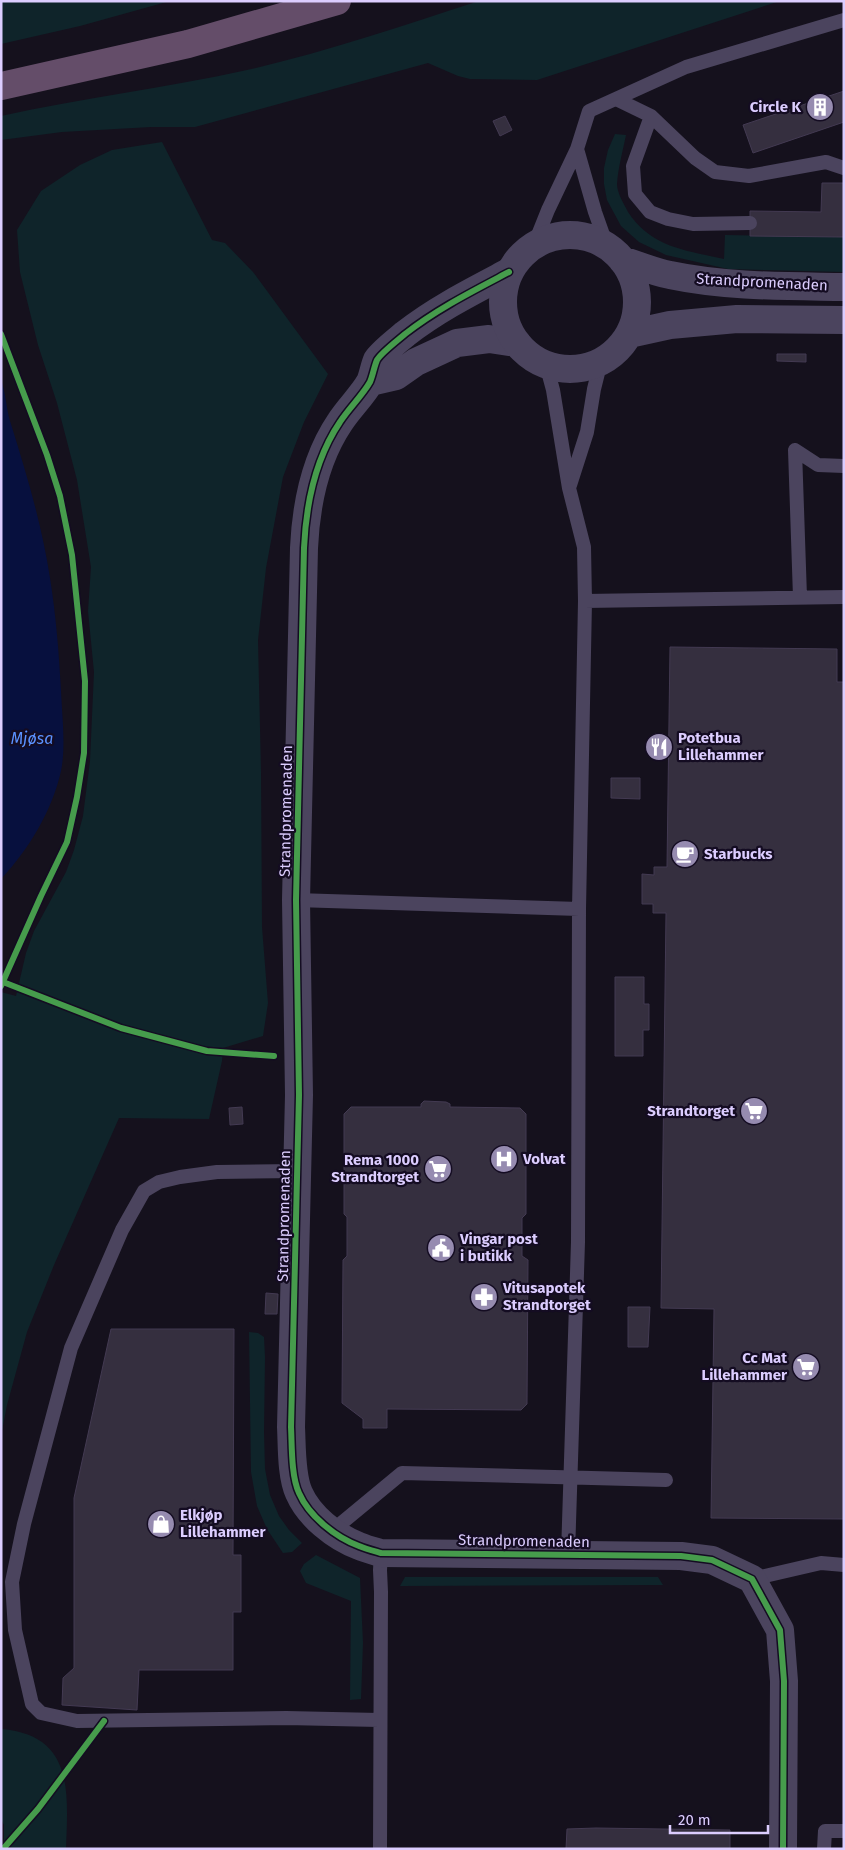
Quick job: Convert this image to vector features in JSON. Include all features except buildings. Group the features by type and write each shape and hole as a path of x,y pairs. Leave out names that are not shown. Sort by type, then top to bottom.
{"highway":[{"path":"1,86 188,44 337,1"}],"street":[{"path":"570,234 590,238 615,253 632,276 637,296 635,316 629,334 616,350 601,361 582,368 564,369 546,364 530,356 517,343 508,327 503,309 503,290 509,272 520,257 534,245 552,237 570,234"},
{"name":"Strandpromenaden","path":"615,253 668,275 707,281 766,286 844,287"},
{"name":"Strandpromenaden","path":"509,272 430,315 404,335 378,359 370,382 339,422 325,448 316,472 305,523 296,900 299,1095 291,1427 293,1462 298,1492 313,1514 332,1531 358,1546 381,1553 681,1556 712,1560 752,1579"},
{"path":"629,334 670,325 737,319 844,320"},
{"path":"370,382 396,376 416,362 457,343 489,339 517,343"},
{"path":"752,1579 780,1630 784,1681 783,1849"}],"lane":[{"path":"534,245 548,210 577,149 589,111 686,67 843,21"},
{"path":"616,99 651,116 695,158 715,172 749,176 826,162 844,168"},
{"path":"651,116 633,166 635,194 650,212 668,219 693,224 750,223"},
{"path":"577,149 595,212 615,253"},
{"path":"569,488 587,432 601,361"},
{"path":"546,364 553,390 569,488 584,547 585,601 579,909 578,1242 568,1554"},
{"path":"800,597 795,450 818,465 844,466"},
{"path":"585,601 844,597"},
{"path":"296,900 579,909"},
{"path":"297,1171 217,1172 159,1182 144,1191 122,1230 71,1348 24,1524 12,1582 15,1630 32,1704 40,1713 77,1721 286,1718 379,1720"},
{"path":"332,1531 402,1473 666,1480"},
{"path":"380,1849 381,1553"},
{"path":"752,1579 821,1563 844,1565"},
{"path":"824,1849 825,1831 844,1831"}],"shaded area":[{"path":"1,1 170,1 80,26 1,44"},
{"path":"479,1 780,1 537,80 470,79 428,63 195,127 151,127 62,132 1,140 1,116 247,70 335,47"},
{"path":"615,134 626,135 619,165 617,187 619,195 637,224 659,240 683,250 724,259 725,235 844,237 844,272 728,269 666,255 639,242 621,226 607,200 604,168 608,150"},
{"path":"162,142 212,240 225,243 253,272 328,374 304,422 283,477 266,568 258,640 262,927 268,1003 263,1036 223,1048 222,1061 209,1119 119,1118 54,1265 27,1332 7,1405 1,1436 1,992 16,996 26,953 34,931 66,872 74,850 83,816 90,761 94,672 88,611 91,567 77,480 57,403 38,345 20,272 17,230 41,191 80,165 112,150"},
{"path":"249,1332 258,1333 264,1337 265,1469 270,1495 279,1516 302,1543 292,1552 283,1553 267,1529 257,1506 251,1472"},
{"path":"316,1555 360,1578 363,1643 361,1699 350,1700 351,1601 306,1583 300,1571 304,1564"},
{"path":"405,1577 658,1577 663,1585 400,1586"},
{"path":"1,1729 25,1734 42,1742 54,1755 62,1770 66,1788 66,1849 4,1849 4,1825 1,1819"}],"water":[{"name":"Mjøsa","path":"1,380 10,421 33,499 47,558 57,634 63,741 61,771 52,801 30,842 1,879"}],"cycle path":[{"path":"509,272 430,316 405,334 379,357 370,382 331,436 324,451 313,482 307,515 304,548 296,900 299,1095 291,1427 292,1460 296,1486 303,1502 324,1525 350,1542 381,1553 681,1556 712,1560 752,1579 780,1630 784,1681 783,1849"},
{"path":"1,334 47,455 60,496 72,555 85,681 84,753 67,842 1,986"},
{"path":"3,982 121,1028 207,1051 274,1056"},
{"path":"3,1849 38,1809 104,1721"}],"place":[{"name":"Circle K","path":"820,107"},
{"name":"Potetbua Lillehammer","path":"659,747"},
{"name":"Starbucks","path":"685,854"},
{"name":"Strandtorget","path":"754,1111"},
{"name":"Volvat","path":"504,1159"},
{"name":"Rema 1000 Strandtorget","path":"438,1169"},
{"name":"Vingar post i butikk","path":"441,1248"},
{"name":"Vitusapotek Strandtorget","path":"484,1297"},
{"name":"Cc Mat Lillehammer","path":"806,1367"},
{"name":"Elkjøp Lillehammer","path":"161,1524"}]}
